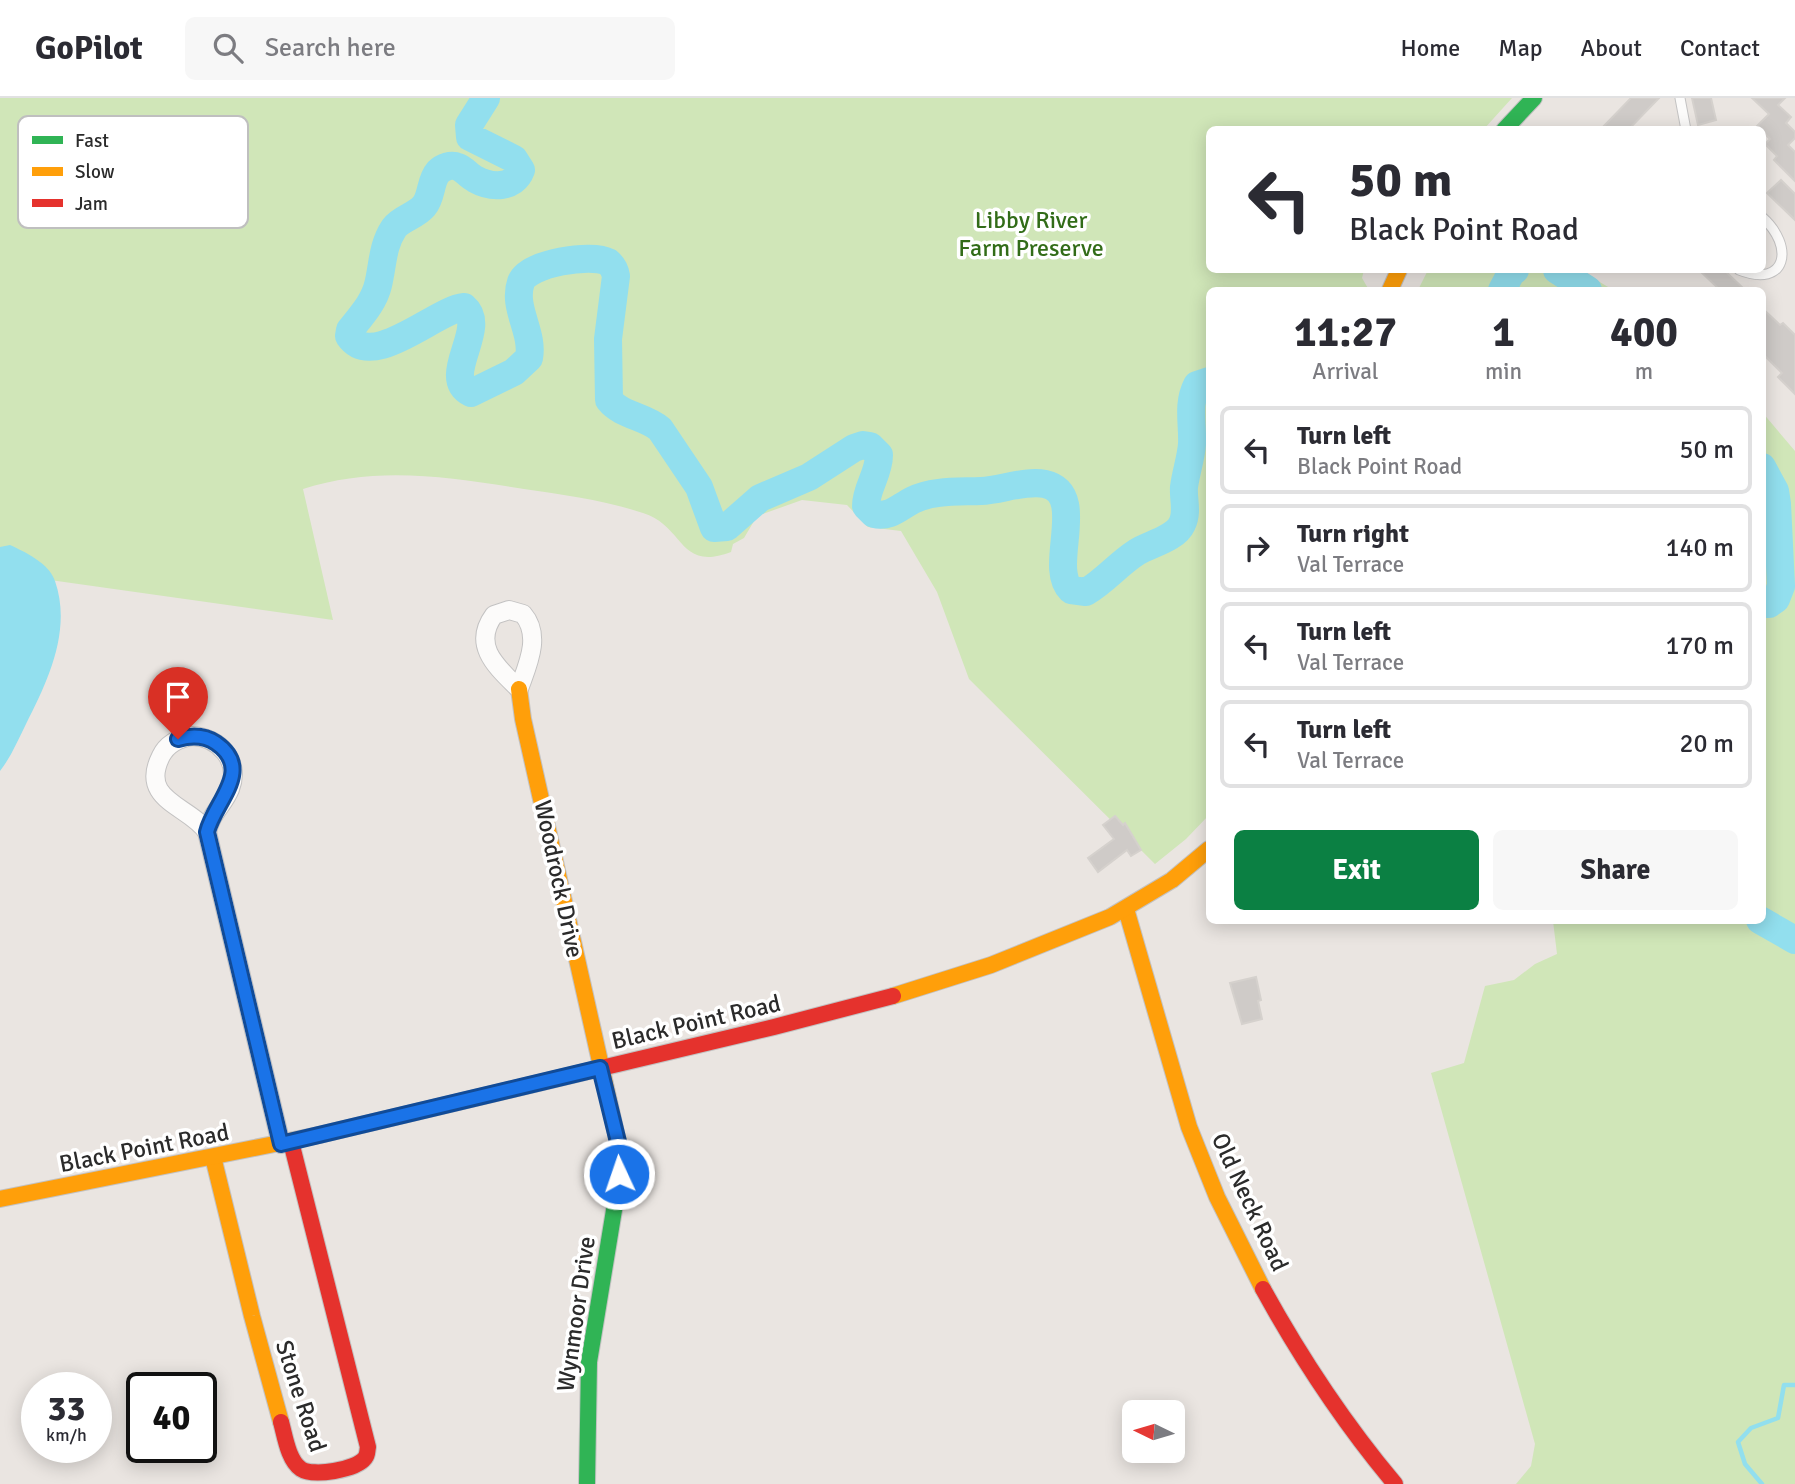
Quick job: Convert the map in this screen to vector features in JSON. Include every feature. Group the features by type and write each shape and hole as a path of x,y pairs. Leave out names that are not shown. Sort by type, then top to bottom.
{"street":[{"path":"1508,126 1534,98"},
{"name":"Woodrock Drive","path":"519,689 523,719 600,1068"},
{"path":"207,832 216,808 230,789 232,768 228,755 212,740 199,736 185,737 173,743 163,753 157,766 157,780 161,793 170,804 194,817 207,832 286,1143"},
{"name":"Black Point Road","path":"0,1199 286,1143 774,1027 939,982 1073,934 1126,909 1172,880 1206,852"},
{"name":"Old Neck Road","path":"1126,909 1187,1116 1217,1197 1258,1278 1315,1377 1350,1430 1395,1484"},
{"name":"Wynmoor Drive","path":"587,1484 589,1362 619,1174 619,1146 600,1068"},
{"name":"Stone Road","path":"213,1157 270,1384 291,1454 296,1466 303,1471 322,1473 361,1462 368,1453 368,1447 286,1143"}],"lane":[{"path":"1680,98 1685,126"},
{"path":"1748,273 1756,276 1772,273 1782,264 1786,252 1783,239 1775,226 1766,220"}],"green space":[{"name":"Libby River Farm Preserve","path":"0,98 1512,98 1487,126 1206,126 1206,273 1363,273 1362,278 1367,287 1206,287 1206,818 1186,839 1155,864 969,679 937,592 901,531 868,527 847,505 802,500 757,516 744,538 733,544 731,552 714,557 691,552 657,519 599,501 413,475 358,477 330,482 303,489 333,620 50,580 0,553"},
{"path":"1426,273 1585,273 1608,287 1420,287"},
{"path":"1766,417 1795,451 1795,1484 1516,1484 1531,1466 1535,1444 1431,1073 1464,1063 1485,986 1514,980 1535,964 1557,954 1553,924 1766,924"}],"water":[{"path":"10,545 48,569 60,599 61,618 49,673 8,760 0,771 0,547"}],"building":[{"path":"1631,98 1659,98 1632,126 1604,126"},
{"path":"1692,98 1711,98 1716,120 1698,125"},
{"path":"1752,98 1785,98 1778,105 1791,117 1786,123 1795,132 1795,138 1788,145 1795,152 1795,181 1774,160 1777,156 1766,145 1770,139 1766,135 1766,126 1757,126 1769,114"},
{"path":"1781,180 1795,194 1795,220 1767,193"},
{"path":"1702,273 1727,273 1742,287 1717,287"},
{"path":"1766,312 1795,335 1795,394 1778,377 1782,373 1766,357"},
{"path":"1115,816 1123,825 1125,823 1141,850 1131,856 1127,850 1098,872 1088,858 1114,839 1103,825"},
{"path":"1256,977 1262,1019 1242,1024 1230,983"}],"waterway":[{"path":"486,98 469,125 470,137 514,159 521,170 518,176 508,184 495,185 475,179 455,166 447,166 438,172 424,206 404,219 390,235 376,291 367,309 350,330 349,336 360,345 373,347 389,343 452,310 464,307 470,316 471,327 460,376 463,386 471,393 514,372 529,358 529,339 519,301 521,282 526,275 547,265 575,259 600,259 608,262 614,268 616,276 608,339 609,400 620,409 660,429 699,487 714,528 727,527 760,498 809,477 854,448 870,446 879,455 866,506 874,514 890,513 913,500 938,493 989,490 1030,483 1045,484 1058,490 1064,502 1066,516 1063,565 1065,579 1071,590 1086,592 1142,549 1174,534 1182,524 1185,510 1184,487 1192,444 1192,399 1197,385 1206,382"},
{"path":"1504,287 1511,273"},
{"path":"1562,273 1583,287"},
{"path":"1766,474 1775,491 1777,504 1781,586 1776,599 1766,604"},
{"path":"1766,923 1795,940"},
{"path":"1762,1484 1745,1464 1738,1442 1751,1428 1778,1418 1784,1385 1795,1385"}],"traffic: fast":[{"path":"1508,126 1534,98"},
{"path":"587,1484 589,1362 617,1192 618,1169"}],"traffic: slow":[{"path":"1391,287 1398,273"},
{"path":"519,689 523,719 619,1146 618,1169"},
{"path":"893,996 991,965 1110,917 1172,880 1206,852"},
{"path":"1126,909 1189,1127 1217,1197 1263,1289"},
{"path":"0,1199 319,1135"},
{"path":"213,1157 281,1422"}],"traffic: jam":[{"path":"319,1135 774,1027 893,996"},
{"path":"281,1422 293,1460 301,1469 315,1472 344,1469 360,1462 367,1455 368,1447 291,1142"},
{"path":"1263,1289 1324,1390 1395,1484"}],"route":[{"path":"178,739 199,736 212,740 228,755 232,768 230,789 209,821 207,832 281,1144 600,1068 619,1146 619,1174"}]}
